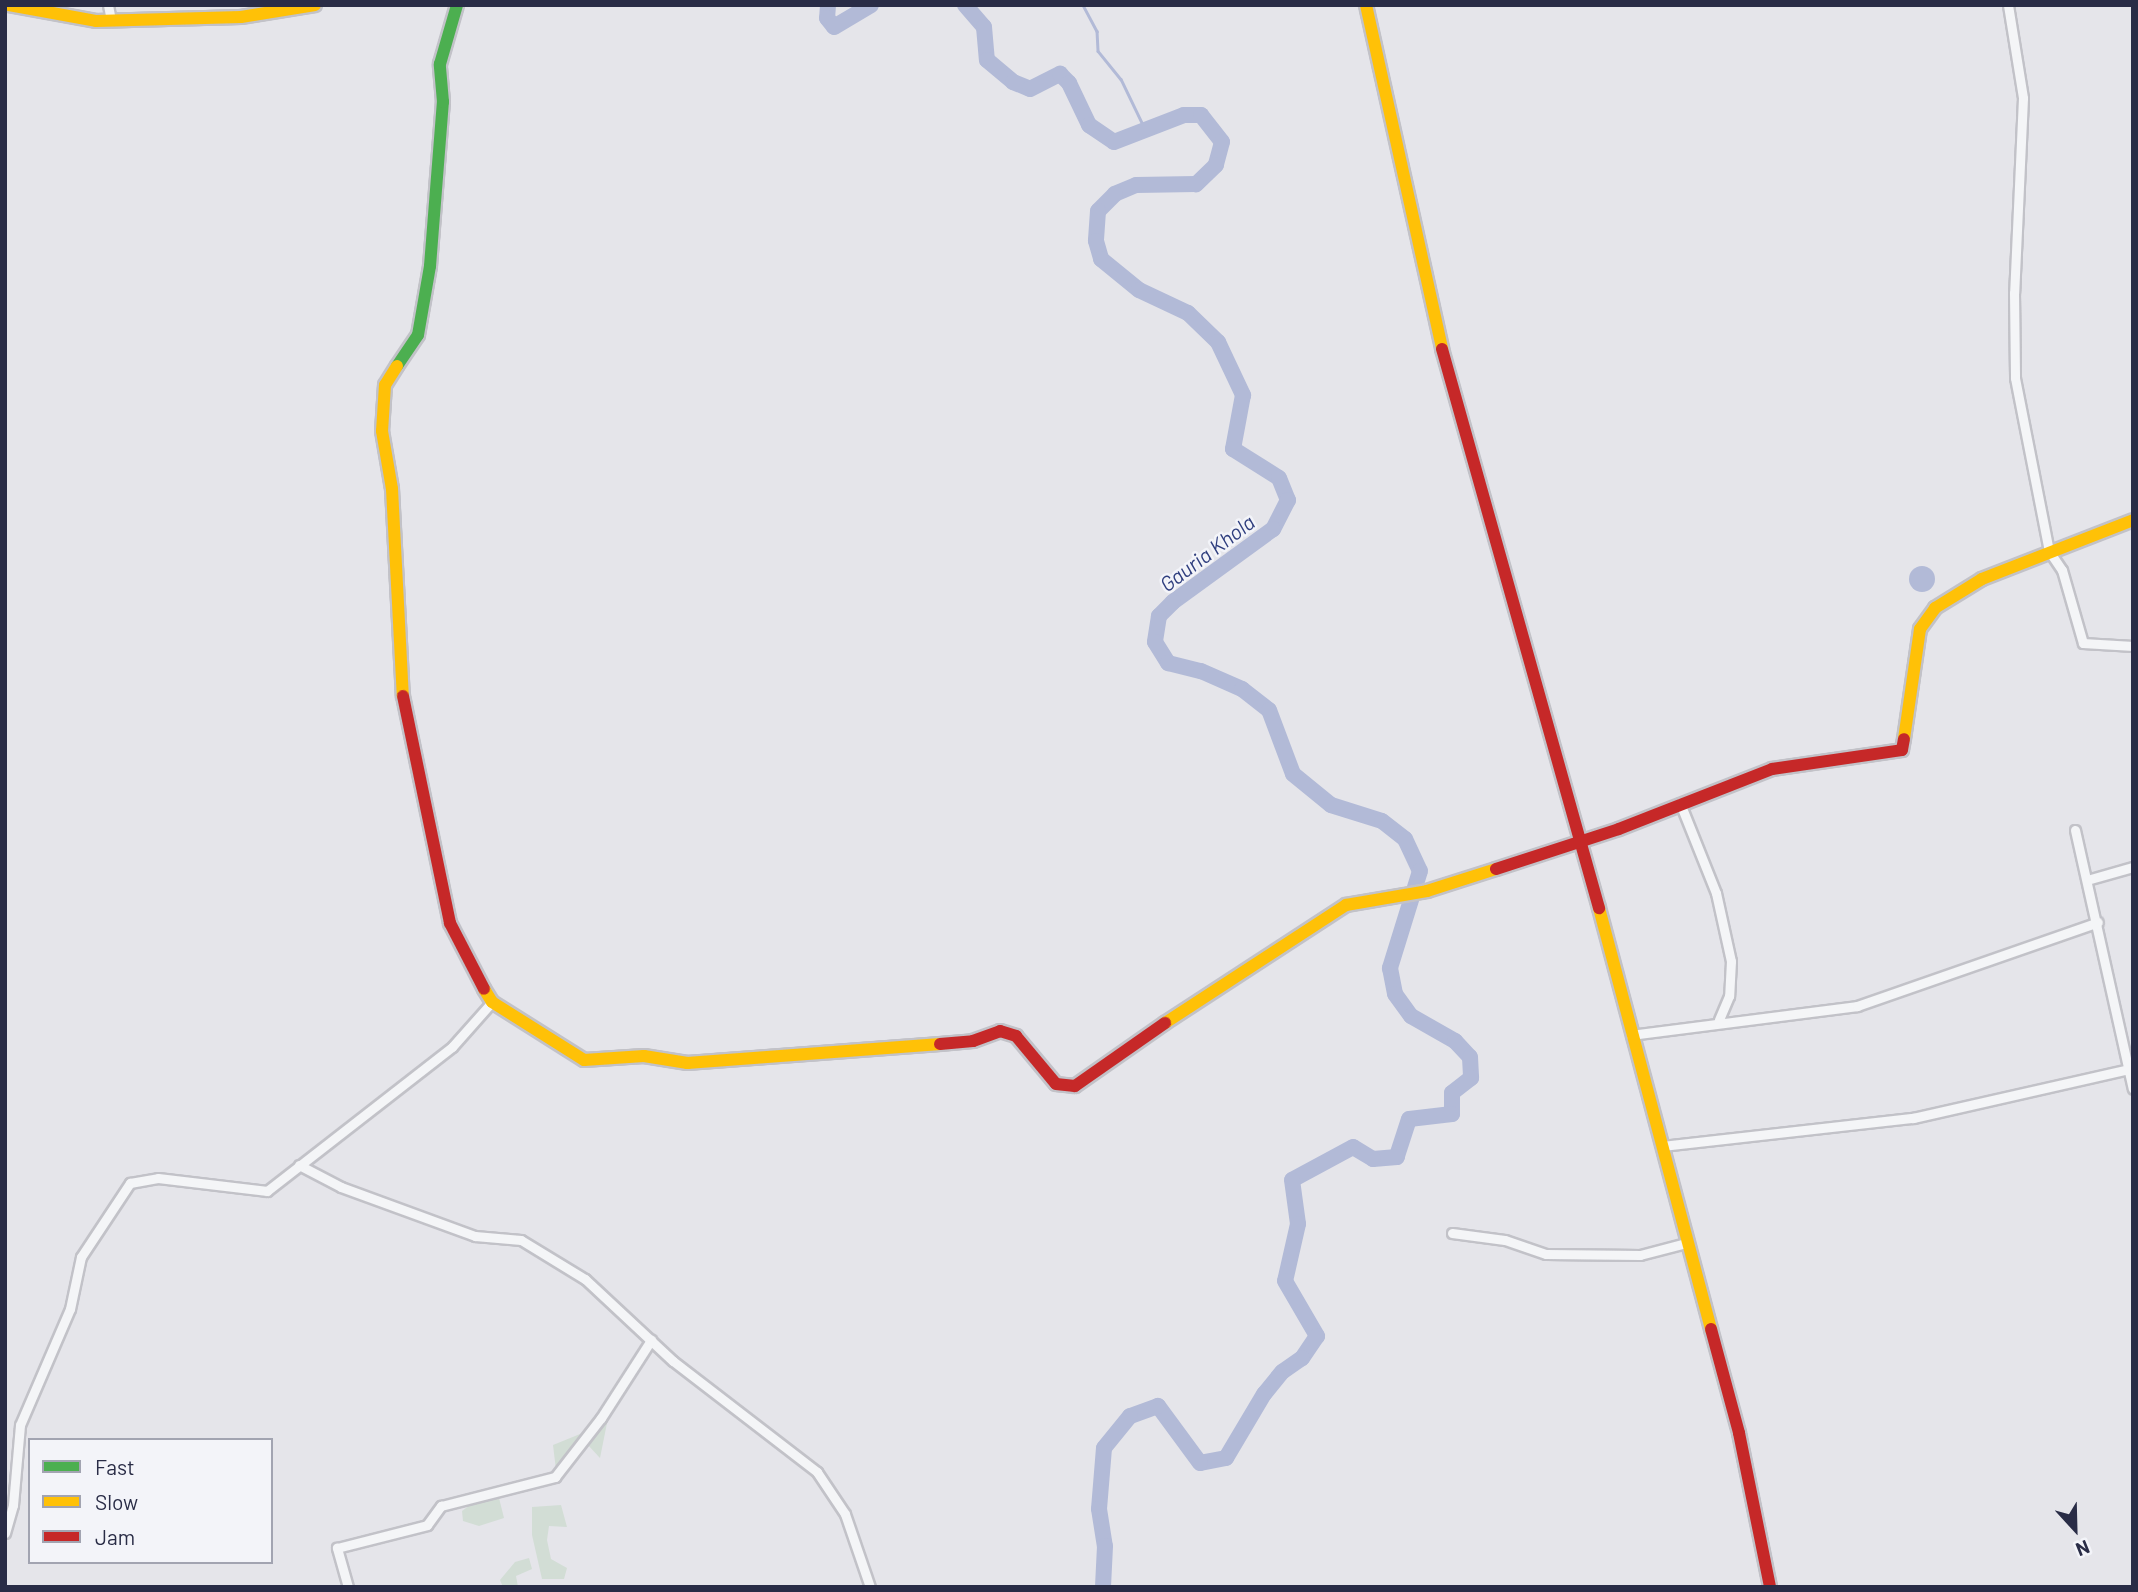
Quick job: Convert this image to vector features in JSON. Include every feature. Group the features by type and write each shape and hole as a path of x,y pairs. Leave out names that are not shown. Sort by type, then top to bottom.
{"street":[{"path":"9,5 111,20 241,17 315,5"},
{"path":"108,5 111,20"},
{"path":"457,5 440,64 443,103 430,266 418,335 385,385 382,431 392,489 403,695 450,923 468,964 492,1002 584,1060 644,1056 687,1063 820,1056 973,1041 1000,1031 1017,1036 1056,1084 1074,1086 1204,996 1346,905 1390,900 1427,891 1581,841 1772,769 1902,750 1920,629 1935,608 1982,579 2133,520"},
{"path":"1366,5 1426,291 1457,411 1581,841 1686,1243 1740,1433 1770,1587"},
{"path":"2008,5 2023,97 2014,293 2015,378 2049,551 2062,570 2083,643 2133,646"},
{"path":"1680,803 1716,893 1731,961 1729,996 1719,1020"},
{"path":"2075,830 2098,922 2133,1089"},
{"path":"2088,880 2133,867"},
{"path":"1631,1035 1719,1020 1857,1006 1900,987 2098,922"},
{"path":"5,1533 13,1505 20,1425 70,1309 81,1257 130,1183 158,1178 267,1191 452,1047 492,1002"},
{"path":"1662,1146 1913,1118 2129,1069"},
{"path":"299,1165 341,1187 475,1236 521,1240 585,1279 651,1340 817,1472 845,1514 870,1587"},
{"path":"1452,1233 1505,1240 1546,1254 1640,1255 1686,1243"},
{"path":"348,1587 337,1548 427,1525 441,1506 555,1477 601,1418 651,1340"}],"shaded area":[{"path":"607,1423 600,1458 587,1444 598,1426"},
{"path":"585,1432 556,1470 553,1445"},
{"path":"499,1498 504,1518 479,1526 463,1521 462,1511 474,1502"},
{"path":"561,1505 567,1527 549,1526 547,1540 551,1559 567,1568 564,1579 542,1579 532,1535 532,1507"},
{"path":"529,1558 532,1569 516,1576 518,1587 503,1587 500,1580 515,1562"}],"water":[{"path":"1922,566 1931,570 1935,579 1931,588 1922,592 1913,588 1909,579 1913,570"}],"waterway":[{"name":"Gauria Khola","path":"828,5 827,18 834,27 871,5"},
{"name":"Gauria Khola","path":"965,5 984,27 987,60 1013,82 1030,89 1060,74 1069,83 1089,125 1114,142 1184,115 1201,115 1222,142 1216,165 1196,184 1136,185 1115,194 1098,211 1096,241 1101,259 1139,290 1188,313 1218,342 1243,395 1233,449 1279,478 1288,500 1273,529 1173,602 1159,616 1155,642 1168,663 1201,671 1242,689 1269,710 1293,774 1331,805 1382,821 1405,839 1420,871 1390,968 1395,994 1411,1016 1455,1041 1470,1057 1471,1078 1452,1093 1452,1114 1409,1119 1397,1157 1373,1159 1353,1147 1292,1180 1298,1224 1285,1281 1317,1336 1302,1358 1282,1372 1264,1394 1226,1458 1200,1463 1158,1406 1130,1416 1104,1448 1099,1509 1105,1546 1103,1587"},
{"path":"1083,5 1097,31 1098,51 1121,79 1146,131"}],"traffic: fast":[{"path":"397,366 418,335 430,266 443,102 440,64 457,5"}],"traffic: slow":[{"path":"9,5 96,21 241,17 315,5"},
{"path":"1366,5 1442,349"},
{"path":"397,366 385,385 382,431 392,489 403,696"},
{"path":"1904,739 1920,629 1935,608 1982,579 2133,520"},
{"path":"1165,1023 1346,905 1427,891 1496,869"},
{"path":"1599,908 1711,1329"},
{"path":"484,989 492,1002 584,1060 644,1056 687,1063 940,1044"}],"traffic: jam":[{"path":"1442,349 1599,908"},
{"path":"403,696 450,923 484,989"},
{"path":"1496,869 1619,829 1772,769 1902,750 1904,739"},
{"path":"940,1044 973,1041 1000,1031 1016,1036 1056,1084 1075,1086 1165,1023"},
{"path":"1711,1329 1739,1433 1770,1587"}]}
